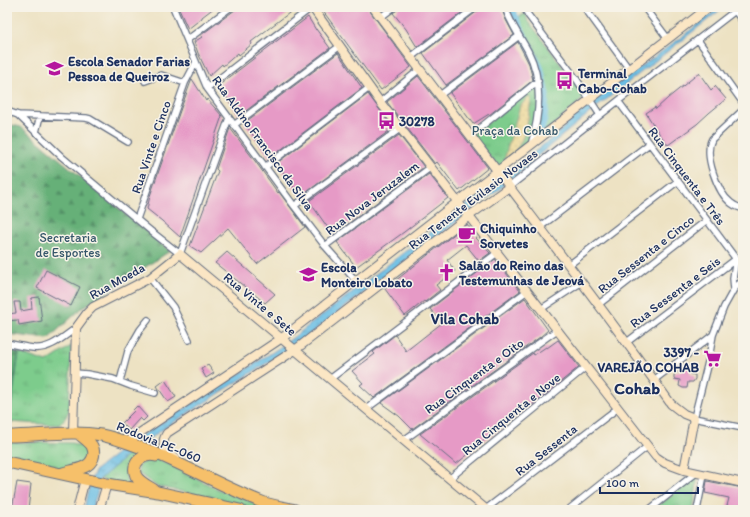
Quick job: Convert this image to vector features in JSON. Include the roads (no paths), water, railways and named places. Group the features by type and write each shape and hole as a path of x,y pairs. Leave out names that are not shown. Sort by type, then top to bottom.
{"highway":[{"name":"Rodovia PE-060","path":"7,436 75,433 102,435 127,442 170,459 263,502 294,510"},
{"path":"62,473 85,467 94,459 91,446 75,433"},
{"path":"158,492 143,483 137,477 135,471 136,464 138,460 148,455 170,459"},
{"path":"7,462 240,510"}],"street":[{"name":"Rua Aldino Francisco da Silva","path":"173,7 207,88 294,206 325,246 356,281"},
{"path":"187,40 231,7"},
{"path":"207,88 312,7 369,88 541,310 660,460 684,470 743,483"},
{"path":"373,7 599,304 671,404 684,414 694,418 743,428"},
{"path":"380,17 394,7"},
{"path":"411,57 476,7"},
{"path":"505,7 511,23 532,61 538,81 537,114 530,147"},
{"path":"524,7 528,15 577,80 600,115"},
{"path":"584,7 628,69"},
{"path":"644,7 668,39"},
{"path":"127,442 284,340 356,281 500,174 530,147 708,7"},
{"name":"Rua Tenente Evilasio Novaes","path":"186,467 170,455 164,447 164,437 167,433 294,349 740,7"},
{"path":"735,11 743,22"},
{"path":"440,95 519,36"},
{"path":"698,40 743,103"},
{"path":"234,125 340,46"},
{"name":"Rua Vinte e Cinco","path":"137,219 185,83 196,62"},
{"path":"380,102 420,69"},
{"path":"145,81 161,75 185,83"},
{"path":"471,136 538,81"},
{"path":"265,167 369,88"},
{"name":"Rua Cinquenta e Três","path":"618,101 736,259"},
{"path":"743,110 712,139 709,145 712,168 720,188 725,197 732,204 743,208"},
{"path":"7,111 18,115 90,119 128,142"},
{"name":"Rua Vinte e Sete","path":"18,115 62,157 487,510"},
{"path":"36,132 40,116"},
{"path":"180,254 229,118"},
{"path":"294,206 401,128"},
{"path":"540,227 649,144"},
{"name":"Rua Nova Jeruzalem","path":"325,246 431,167"},
{"path":"569,265 678,181"},
{"name":"Rua Sessenta e Cinco","path":"599,304 706,220"},
{"path":"330,379 497,252"},
{"name":"Rua Moeda","path":"76,328 93,307 150,278 180,254"},
{"path":"734,288 733,278 736,259"},
{"name":"Rua Sessenta e Seis","path":"627,342 736,259"},
{"path":"150,278 173,307 188,340"},
{"path":"541,310 582,282"},
{"path":"684,470 713,335 734,288 742,282"},
{"path":"366,409 527,291"},
{"path":"120,382 128,351 140,330 148,320"},
{"path":"7,343 34,348 43,347 52,344 76,328"},
{"path":"75,433 74,374 76,328"},
{"name":"Rua Cinquenta e Oito","path":"404,440 557,330"},
{"path":"654,380 713,335"},
{"name":"Rua Cinquenta e Nove","path":"449,479 586,367"},
{"path":"74,374 95,375 113,379 155,393"},
{"name":"Rua Sessenta","path":"487,510 618,408"},
{"path":"568,510 648,446"},
{"path":"648,510 700,474"},
{"path":"696,510 700,474"},
{"path":"77,510 96,481"},
{"path":"96,481 99,510"}],"water":[{"path":"720,7 724,7 593,110 510,181 297,344 160,431 129,454 100,479 97,494 91,510 84,510 90,483 97,469 134,440 282,346 518,165 557,134 568,122 588,105 679,39"}],"waterway":[{"path":"511,7 540,67 546,95 544,120 540,133"}],"place":[{"name":"Escola Senador Farias Pessoa de Queiroz","path":"55,68"},
{"name":"Terminal Cabo-Cohab","path":"565,80"},
{"name":"30278","path":"386,121"},
{"name":"Chiquinho Sorvetes","path":"467,235"},
{"name":"Salão do Reino das Testemunhas de Jeová","path":"446,272"},
{"name":"Escola Monteiro Lobato","path":"308,274"},
{"name":"3397 - VAREJÃO COHAB","path":"712,359"}],"district":[{"name":"Vila Cohab","path":"465,319"},
{"name":"Cohab","path":"637,388"}],"park label":[{"name":"Praça da Cohab","path":"515,130"},
{"name":"Secretaria de Esportes","path":"68,244"}]}
